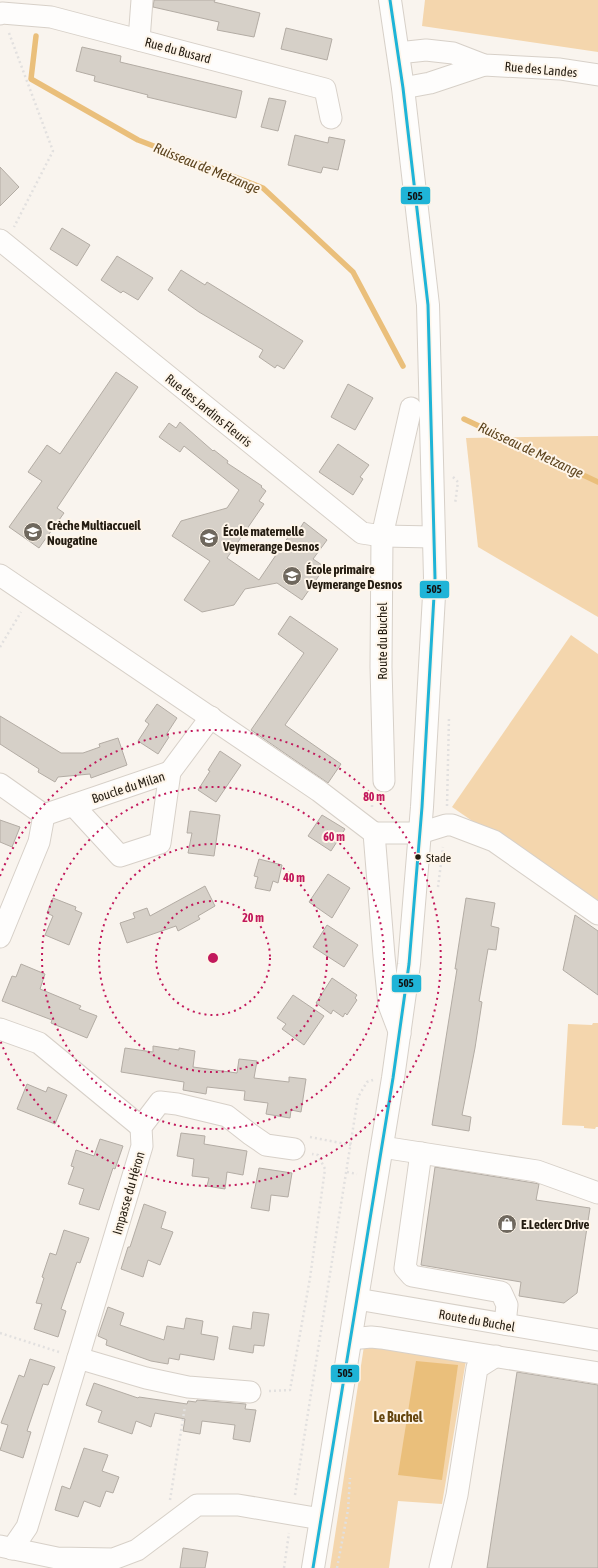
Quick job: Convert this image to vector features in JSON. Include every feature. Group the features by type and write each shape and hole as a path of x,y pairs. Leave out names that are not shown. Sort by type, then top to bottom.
{"main road":[{"path":"313,1568 400,1034 409,964 420,833 435,578 428,305 403,88 390,0"}],"street":[{"path":"139,40 142,0"},
{"name":"Rue du Busard","path":"1,13 51,17 325,89 331,118"},
{"name":"Rue des Landes","path":"398,53 426,50 453,53 484,65 560,69 598,75"},
{"name":"Rue des Landes","path":"403,88 430,83 484,65"},
{"name":"Rue des Jardins Fleuris","path":"3,243 362,533 382,536 434,538"},
{"name":"Route du Buchel","path":"384,781 381,667 382,536 411,408"},
{"path":"0,575 319,791 374,833 420,833 446,825 494,841 598,914"},
{"path":"170,772 211,717"},
{"name":"Boucle du Milan","path":"44,815 73,805 170,772 160,843 120,856 73,805"},
{"path":"0,784 44,815 39,842 0,937"},
{"path":"374,833 389,1005 400,1034"},
{"path":"0,1029 39,1043 141,1127 160,1102 177,1104 227,1116 266,1145 294,1149"},
{"name":"Impasse du Héron","path":"6,1548 27,1527 142,1146 141,1127"},
{"path":"382,1147 537,1171 598,1193"},
{"path":"421,1153 405,1268 412,1276 501,1292 507,1305 505,1324"},
{"name":"Route du Buchel","path":"357,1299 598,1340"},
{"path":"350,1338 380,1338 598,1373"},
{"path":"440,1568 457,1495 477,1368 496,1356"},
{"path":"78,1358 146,1378 188,1387 250,1392"},
{"path":"6,1548 57,1558 113,1559 137,1550 197,1505 238,1506 321,1519"}],"path":[{"path":"1,13 53,151 3,243"},
{"path":"0,647 31,597"},
{"path":"374,833 372,802 384,781"},
{"path":"284,1568 358,1097 367,1082 380,1078 393,1078"},
{"path":"250,1392 290,1390 310,1278 326,1169 318,1155 305,1153 294,1149 304,1136 351,1145"},
{"path":"0,1333 78,1358"},
{"path":"172,1524 168,1507 188,1387"}],"shaded area":[{"path":"425,0 598,0 598,52 422,26"},
{"path":"598,436 598,617 478,547 466,438"},
{"path":"571,635 598,654 598,908 452,807"},
{"path":"593,1023 598,1023 598,1127 595,1129 584,1128 584,1126 562,1125 568,1024 592,1025"},
{"path":"364,1346 466,1360 442,1504 398,1501 389,1568 330,1568"},
{"path":"416,1361 458,1365 442,1480 398,1475"}],"building":[{"path":"154,0 215,0 214,2 260,13 254,37 217,30 219,22 153,7"},
{"path":"286,28 332,39 327,60 281,49"},
{"path":"82,47 121,56 120,62 242,91 236,118 147,97 148,95 94,81 95,76 76,71"},
{"path":"269,98 286,101 278,131 261,127"},
{"path":"295,135 328,143 329,137 345,140 338,170 323,167 321,173 288,165"},
{"path":"0,167 19,187 0,206"},
{"path":"62,228 90,245 77,266 50,249"},
{"path":"117,256 153,278 138,300 123,291 121,293 101,280"},
{"path":"181,270 205,285 207,282 303,341 284,369 277,365 275,368 259,357 263,350 199,312 168,290"},
{"path":"116,372 138,387 57,508 64,513 39,548 9,527 42,481 28,472 47,445 60,454"},
{"path":"348,384 373,398 355,430 331,417"},
{"path":"180,422 213,451 214,450 228,461 227,463 262,486 261,487 266,491 259,501 264,504 227,558 259,580 293,530 297,533 304,522 327,540 313,559 325,567 302,600 277,583 245,589 234,605 202,612 184,600 210,561 172,536 181,521 227,508 239,490 184,446 180,452 159,437 169,423 176,428"},
{"path":"338,444 369,465 360,477 363,479 353,495 319,472"},
{"path":"290,616 338,649 285,725 341,764 328,783 251,730 304,653 278,634"},
{"path":"157,704 177,718 166,735 169,737 158,754 138,741 149,724 145,721"},
{"path":"0,716 61,753 83,753 100,747 99,744 118,738 127,765 91,778 90,774 58,777 55,782 38,772 39,769 0,744"},
{"path":"220,751 241,765 216,802 198,790"},
{"path":"190,811 220,815 214,856 188,853 192,833 187,833"},
{"path":"322,815 345,829 331,851 308,836"},
{"path":"0,820 20,827 12,847 0,842"},
{"path":"259,859 282,865 278,883 273,881 270,891 255,888 258,877 254,876"},
{"path":"328,874 350,888 332,918 309,902"},
{"path":"205,886 215,906 198,916 200,919 178,931 176,926 127,943 120,923 135,918 133,913 147,908 150,916"},
{"path":"53,898 76,907 75,910 82,913 69,945 45,935 53,916 47,913"},
{"path":"466,898 495,903 491,926 499,928 496,950 488,949 479,1001 482,1002 475,1048 462,1115 471,1117 469,1131 432,1125 457,969 455,969"},
{"path":"575,915 598,931 598,995 563,970"},
{"path":"327,925 358,945 344,967 313,947"},
{"path":"21,964 45,974 40,989 81,1006 79,1009 97,1016 87,1038 51,1023 52,1020 2,1001 12,976 16,977"},
{"path":"332,978 357,995 355,998 357,1000 347,1015 345,1013 343,1017 333,1010 331,1014 316,1003"},
{"path":"293,995 324,1016 304,1045 282,1029 286,1024 277,1018"},
{"path":"153,1046 195,1051 193,1067 237,1073 239,1059 257,1061 254,1078 289,1082 289,1077 306,1079 301,1112 291,1110 290,1118 266,1114 268,1103 244,1100 245,1091 207,1087 206,1094 183,1090 184,1082 121,1072 125,1048 153,1052"},
{"path":"27,1084 46,1092 48,1087 67,1095 55,1124 17,1109"},
{"path":"181,1133 205,1136 204,1144 247,1151 243,1175 227,1172 225,1189 207,1186 209,1178 192,1176 194,1159 177,1156"},
{"path":"100,1139 123,1146 115,1169 113,1168 99,1210 79,1204 84,1189 68,1184 74,1167 71,1166 76,1150 94,1156"},
{"name":"E.Leclerc Drive","path":"435,1167 539,1184 536,1200 590,1208 577,1293 564,1303 519,1296 521,1282 421,1265"},
{"path":"259,1168 292,1173 288,1197 271,1195 269,1211 251,1208"},
{"path":"144,1204 166,1212 161,1228 173,1232 160,1265 148,1260 143,1277 121,1269"},
{"path":"64,1230 89,1238 80,1263 77,1262 61,1309 66,1311 58,1337 34,1329 42,1304 36,1303 44,1278 42,1277 50,1253 56,1255"},
{"path":"108,1307 124,1313 120,1325 164,1340 167,1326 184,1329 186,1318 203,1321 201,1334 218,1337 214,1360 180,1354 179,1360 169,1358 168,1364 151,1361 106,1345 107,1340 98,1336"},
{"path":"253,1312 269,1314 264,1346 254,1345 253,1353 229,1349 233,1326 251,1329"},
{"path":"30,1359 55,1367 48,1385 43,1384 27,1431 31,1432 23,1458 0,1450 8,1425 1,1423 19,1375 24,1377"},
{"path":"517,1372 598,1385 598,1568 487,1568"},
{"path":"94,1383 138,1398 187,1404 188,1401 196,1402 197,1400 246,1404 245,1409 256,1410 250,1442 233,1439 235,1425 202,1421 200,1434 183,1431 185,1419 155,1413 151,1427 136,1421 132,1434 98,1422 102,1411 86,1405"},
{"path":"84,1448 108,1455 102,1471 119,1477 113,1493 106,1491 100,1507 84,1501 78,1517 55,1510 62,1486 70,1489"},
{"path":"183,1548 208,1552 205,1568 180,1568"}],"waterway":[{"name":"Ruisseau de Metzange","path":"36,36 31,79 138,140 263,188 353,272 403,366"},
{"name":"Ruisseau de Metzange","path":"464,419 598,482"}],"transit line":[{"name":"505","path":"313,1568 393,1078 409,964 422,807 435,578 428,305 403,88 390,0"}],"place":[{"name":"Crèche Multiaccueil Nougatine","path":"33,532"},
{"name":"École maternelle Veymerange Desnos","path":"209,538"},
{"name":"École primaire Veymerange Desnos","path":"292,576"},
{"name":"Stade","path":"418,857"},
{"name":"E.Leclerc Drive","path":"507,1224"}],"district":[{"name":"Le Buchel","path":"398,1417"}]}
